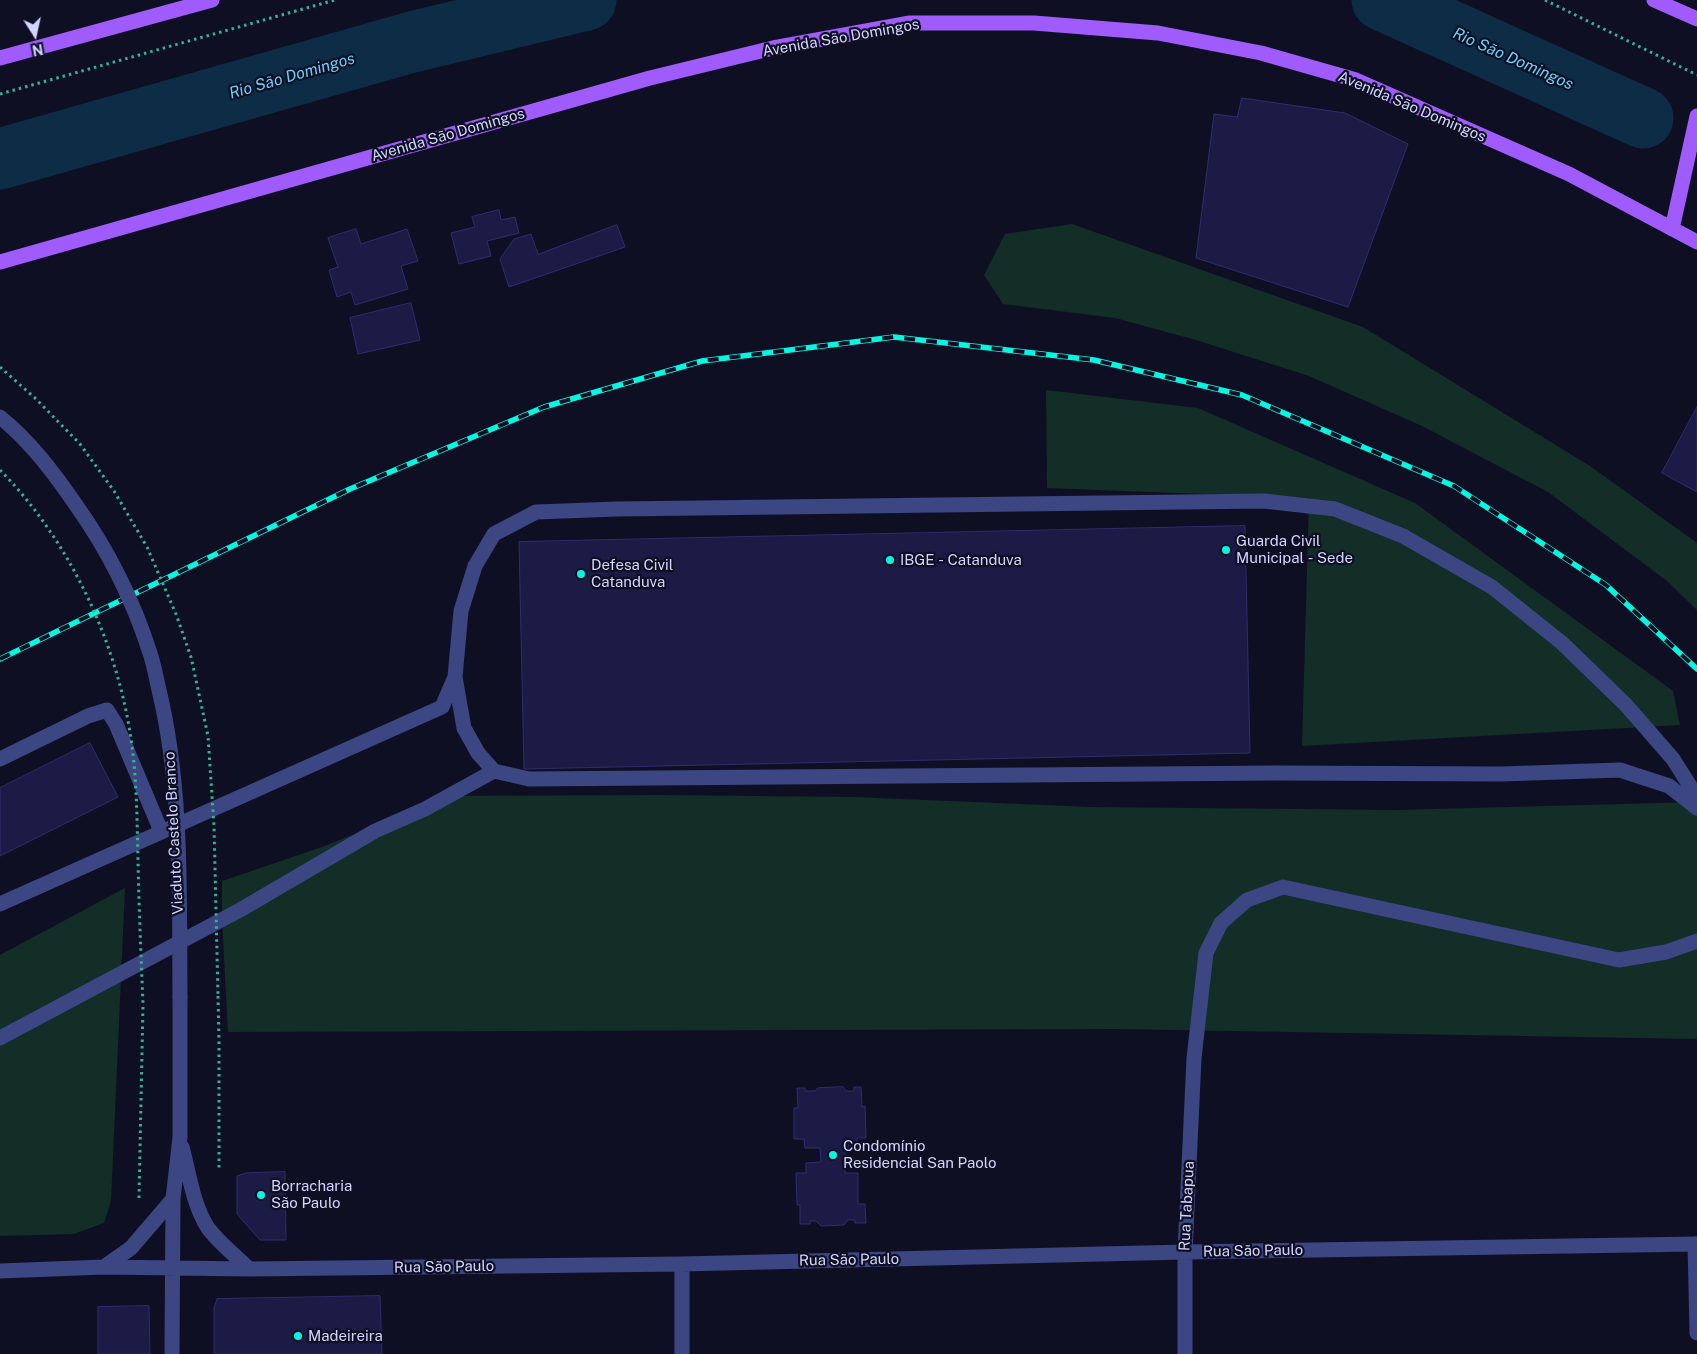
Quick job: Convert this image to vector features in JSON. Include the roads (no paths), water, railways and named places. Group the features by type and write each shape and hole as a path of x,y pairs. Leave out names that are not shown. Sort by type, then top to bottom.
{"main road":[{"path":"0,58 212,0"},
{"path":"1654,0 1697,19"},
{"name":"Avenida São Domingos","path":"0,262 650,78 773,48 910,23 1034,22 1149,32 1261,53 1356,80 1568,174 1697,242"},
{"path":"1672,229 1678,210 1697,116"}],"street":[{"name":"Viaduto Castelo Branco","path":"0,417 51,468 98,537 127,593 151,654 166,719 175,787 179,874 180,1137 173,1199 172,1354"},
{"path":"1697,796 1673,759 1626,705 1562,643 1492,587 1403,536 1335,509 1264,501 616,509 536,512 494,534 475,566 461,611 455,677 464,728 478,753 494,771 529,779 1276,773 1501,774 1620,770 1669,786 1697,808"},
{"path":"0,904 442,706 455,677"},
{"path":"0,759 88,716 107,710 116,724 161,831"},
{"path":"0,1038 240,910 375,831 425,809 494,771"},
{"name":"Rua Tabapua","path":"1186,1354 1185,1252 1194,1058 1206,953 1220,924 1247,900 1283,887 1619,960 1666,952 1697,940"},
{"path":"180,1137 196,1201 208,1227 250,1269"},
{"path":"104,1268 131,1248 173,1199"},
{"path":"1696,1244 1697,1333"},
{"name":"Rua São Paulo","path":"0,1271 104,1268 250,1269 682,1264 1185,1252 1696,1244"},
{"path":"682,1264 682,1354"}],"waterway":[{"name":"Rio São Domingos","path":"0,159 412,42 586,0"},
{"name":"Rio São Domingos","path":"1382,0 1643,118"}],"railway":[{"path":"0,659 350,489 544,407 702,361 894,337 1094,360 1242,395 1454,486 1606,585 1697,669"}],"place":[{"name":"Guarda Civil Municipal - Sede","path":"1226,550"},
{"name":"IBGE - Catanduva","path":"890,560"},
{"name":"Defesa Civil Catanduva","path":"581,574"},
{"name":"Condomínio Residencial San Paolo","path":"833,1155"},
{"name":"Borracharia São Paulo","path":"261,1195"},
{"name":"Madeireira","path":"298,1336"}]}
